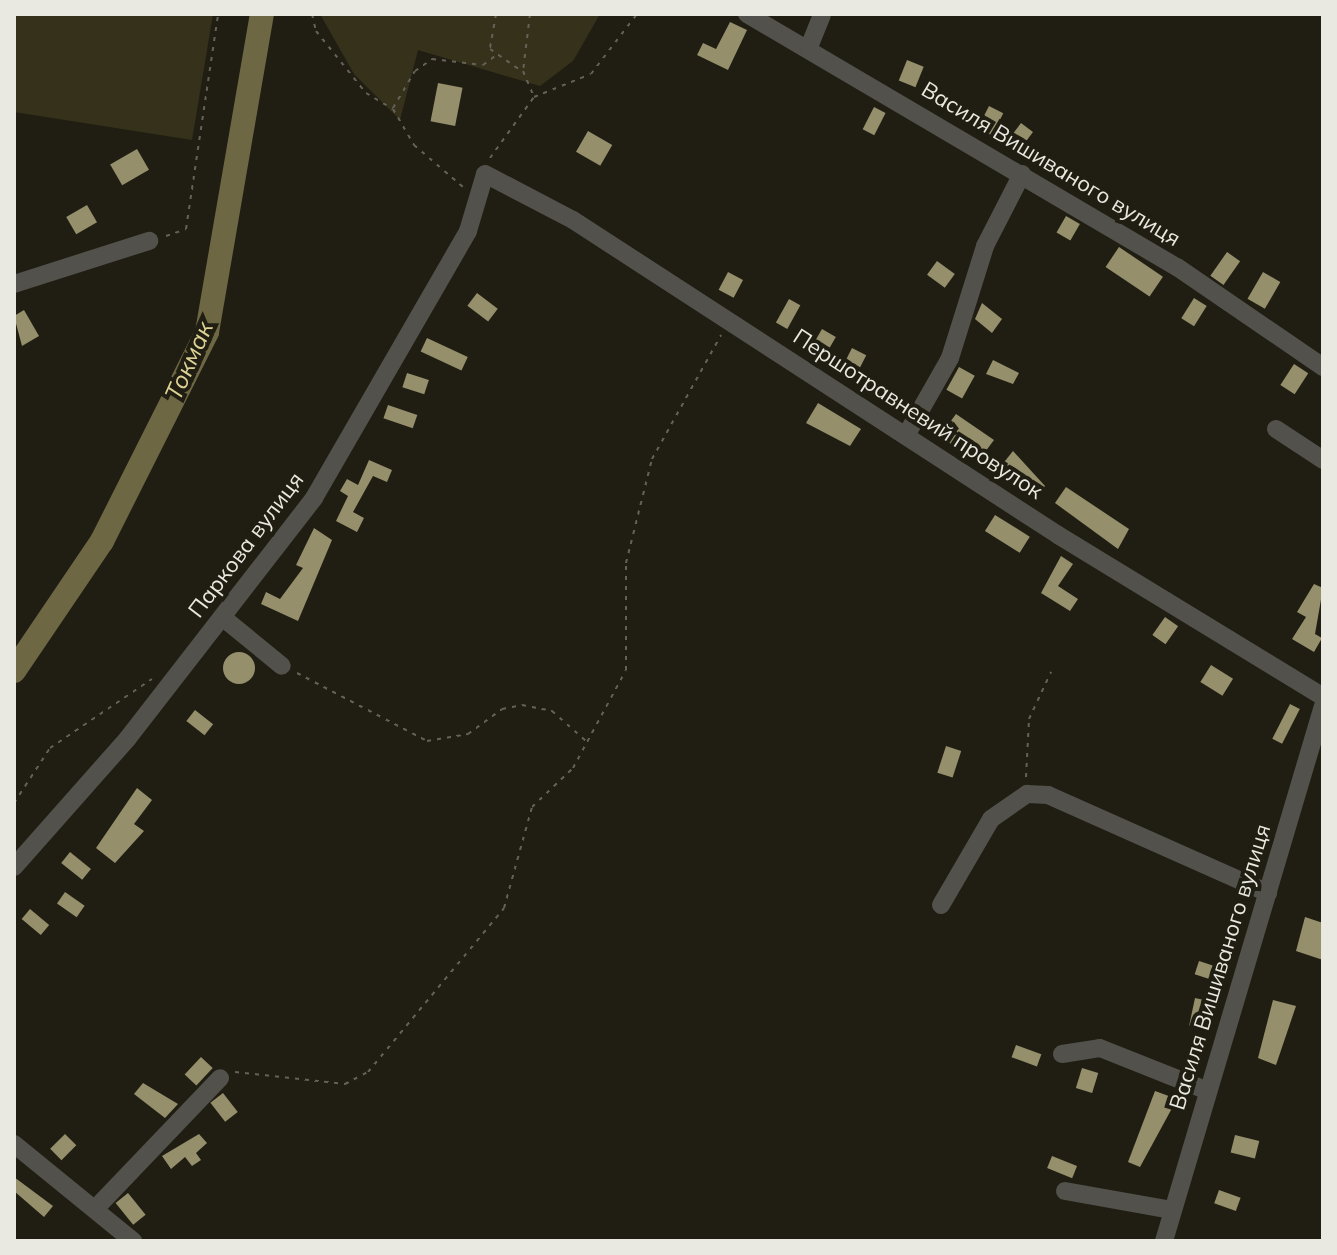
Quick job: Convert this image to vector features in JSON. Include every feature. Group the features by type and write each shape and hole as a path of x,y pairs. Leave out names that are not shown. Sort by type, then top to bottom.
{"street":[{"name":"Василя Вишиваного вулиця","path":"747,14 809,47 1022,174 1323,367"},
{"path":"809,47 822,14"},
{"name":"Паркова вулиця","path":"14,867 128,738 314,498 468,231 485,174"},
{"name":"Першотравневий провулок","path":"485,174 573,220 908,432 1058,535 1323,706"},
{"path":"908,432 950,358 985,246 1022,174"},
{"path":"14,284 149,241"},
{"path":"1276,429 1323,460"},
{"path":"222,617 282,666"},
{"name":"Василя Вишиваного вулиця","path":"1164,1241 1323,706"},
{"path":"941,905 1002,806 1027,794 1048,795 1268,893"},
{"path":"1062,1054 1100,1048 1208,1091"},
{"path":"95,1209 220,1078"},
{"path":"14,1144 133,1241"},
{"path":"1065,1191 1172,1210"}],"path":[{"path":"149,241 186,229 218,14"},
{"path":"312,14 316,31 366,93 393,109 414,145 463,187 473,206"},
{"path":"495,56 496,14"},
{"path":"530,14 523,71 534,97"},
{"path":"485,174 534,97 591,74 637,14"},
{"path":"393,109 415,71 432,59 483,65 495,56"},
{"path":"495,56 523,71"},
{"path":"220,1078 242,1069 345,1084 368,1072 504,908 532,807 573,768 626,670 626,563 652,459 731,321"},
{"path":"282,666 427,741 468,734 502,709 522,705 576,725 587,742"},
{"path":"1048,795 1021,765 1029,719 1051,672"},
{"path":"14,803 50,748 156,676"}],"shaded area":[{"path":"14,14 213,14 192,140 14,112"},
{"path":"320,14 600,14 573,61 540,86 418,50 400,120 354,74"}],"building":[{"path":"730,22 747,30 728,70 697,55 703,43 716,49"},
{"path":"907,60 924,67 915,87 899,80"},
{"path":"438,83 463,88 455,126 431,121"},
{"path":"989,106 1003,113 992,136 978,128"},
{"path":"874,107 886,113 874,135 863,129"},
{"path":"1021,123 1033,132 1019,151 1007,142"},
{"path":"588,131 612,145 600,166 576,152"},
{"path":"137,149 149,170 122,185 110,164"},
{"path":"87,205 97,222 76,234 66,217"},
{"path":"1066,216 1080,224 1070,240 1056,232"},
{"path":"1119,247 1163,277 1150,297 1106,267"},
{"path":"1227,252 1240,261 1223,285 1210,276"},
{"path":"937,261 955,274 945,288 927,275"},
{"path":"728,272 743,280 734,298 719,290"},
{"path":"1263,272 1280,282 1265,309 1248,299"},
{"path":"477,293 498,309 488,321 467,306"},
{"path":"1194,298 1207,306 1194,326 1181,318"},
{"path":"789,299 800,305 787,329 776,323"},
{"path":"982,303 1002,319 992,333 975,319"},
{"path":"24,310 39,336 22,346 14,316"},
{"path":"822,329 836,337 825,356 811,348"},
{"path":"427,338 468,357 461,371 421,352"},
{"path":"852,348 866,355 856,376 842,368"},
{"path":"993,360 1019,373 1013,384 986,374"},
{"path":"1294,364 1308,373 1295,394 1280,385"},
{"path":"959,367 975,376 962,398 946,390"},
{"path":"407,373 429,380 424,394 402,387"},
{"path":"818,403 861,429 850,446 806,423"},
{"path":"388,405 417,415 413,428 383,418"},
{"path":"956,414 994,440 979,460 939,437"},
{"path":"1013,451 1045,486 1035,499 997,471"},
{"path":"369,460 392,470 387,482 373,476 353,512 364,518 357,532 336,521 348,496 340,491 347,479 358,485"},
{"path":"1066,487 1129,529 1118,549 1055,503"},
{"path":"995,515 1030,537 1020,553 985,531"},
{"path":"314,528 332,540 298,621 261,604 266,592 280,599 303,568 296,565"},
{"path":"1061,556 1073,564 1058,586 1078,599 1070,611 1041,593"},
{"path":"1314,584 1323,588 1315,634 1322,638 1314,652 1292,639 1306,617 1297,612"},
{"path":"1165,617 1178,626 1165,644 1152,635"},
{"path":"239,652 250,657 255,668 250,679 239,684 228,679 223,668 228,657"},
{"path":"1211,665 1233,679 1222,696 1200,682"},
{"path":"1290,704 1300,709 1282,744 1272,739"},
{"path":"195,710 213,724 205,735 186,721"},
{"path":"946,746 961,751 953,778 937,773"},
{"path":"137,788 152,800 134,824 144,831 115,863 96,848"},
{"path":"70,852 91,869 82,880 61,863"},
{"path":"65,892 85,906 77,917 57,903"},
{"path":"30,909 49,925 41,935 22,919"},
{"path":"1305,917 1323,923 1323,960 1296,951"},
{"path":"1199,961 1223,969 1218,982 1195,974"},
{"path":"1195,998 1209,1001 1203,1028 1189,1025"},
{"path":"1273,1000 1296,1006 1276,1065 1258,1058"},
{"path":"1016,1045 1041,1054 1037,1066 1012,1057"},
{"path":"201,1057 213,1068 196,1085 185,1075"},
{"path":"1082,1068 1098,1073 1092,1093 1076,1088"},
{"path":"143,1083 178,1104 165,1118 134,1094"},
{"path":"1155,1091 1177,1099 1140,1167 1128,1162"},
{"path":"223,1093 238,1112 225,1122 210,1103"},
{"path":"65,1134 76,1145 61,1160 50,1149"},
{"path":"199,1134 207,1143 196,1153 201,1160 192,1166 185,1157 171,1169 162,1156"},
{"path":"1235,1135 1259,1141 1255,1159 1231,1152"},
{"path":"1052,1156 1077,1166 1072,1178 1047,1168"},
{"path":"14,1177 53,1206 44,1217 14,1191"},
{"path":"1219,1190 1241,1198 1236,1211 1214,1203"},
{"path":"128,1193 146,1215 133,1225 116,1203"}],"waterway":[{"name":"Токмак","path":"14,671 102,541 207,332 262,14"}]}
